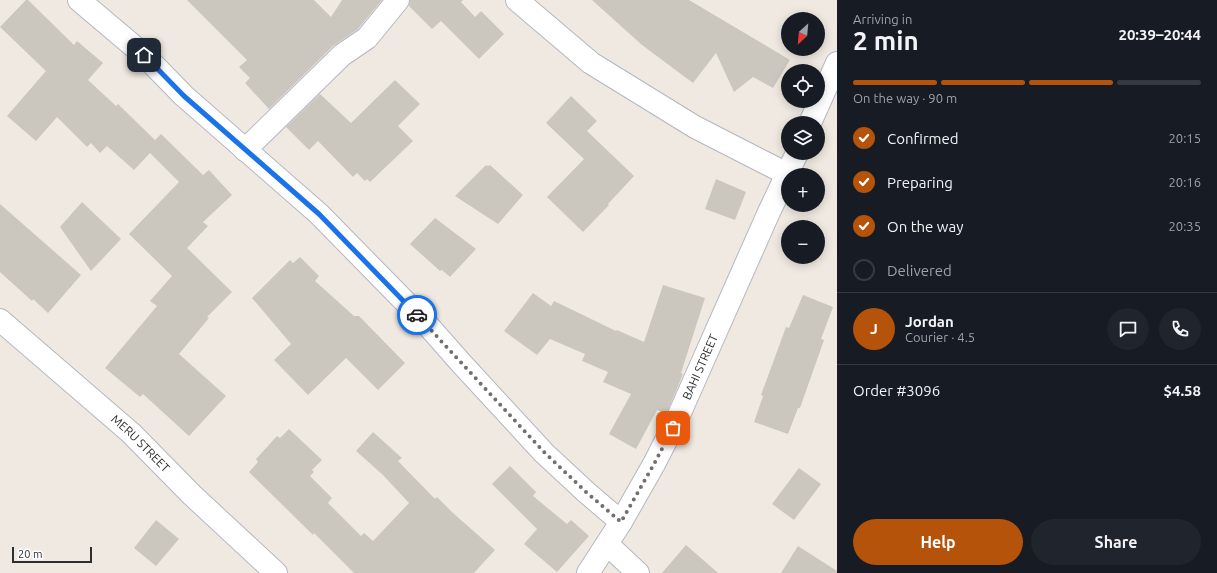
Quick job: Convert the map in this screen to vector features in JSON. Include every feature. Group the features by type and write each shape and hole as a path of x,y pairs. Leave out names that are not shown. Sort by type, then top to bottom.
{"street":[{"path":"79,0 144,55 184,96 319,214 424,321 544,452 586,492 621,522"},
{"path":"245,150 342,55 366,38 398,0"},
{"path":"517,0 591,63 695,127 781,171"},
{"path":"813,116 837,63"},
{"name":"BAHI STREET","path":"588,573 621,522 654,464 679,415 781,187"},
{"name":"MERU STREET","path":"0,320 131,433 192,495 276,573"},
{"path":"607,544 638,573"}],"building":[{"path":"26,0 28,0 74,45 77,41 103,63 88,80 116,106 118,104 155,140 161,134 203,175 209,170 232,195 203,222 208,226 187,248 232,292 207,317 209,318 179,354 226,396 189,436 143,394 140,397 105,368 157,306 150,301 172,276 129,234 179,182 150,153 134,170 107,146 100,153 91,143 87,147 57,117 36,141 7,116 46,71 0,27"},
{"path":"187,0 314,0 331,17 342,0 382,0 358,29 333,46 269,109 245,83 250,78 239,67 247,60"},
{"path":"410,0 463,0 461,2 475,17 481,11 504,34 479,59 441,21 432,29 409,6"},
{"path":"592,0 689,0 790,60 788,64 781,64 781,75 773,88 753,77 734,92 716,53 693,83 642,45"},
{"path":"395,80 420,104 398,126 413,141 370,182 367,179 365,181 357,173 353,177 318,141 309,150 286,127 320,94 351,123"},
{"path":"571,96 597,121 587,131 634,176 583,232 547,197 584,159 546,123"},
{"path":"486,165 490,165 523,195 498,224 455,196"},
{"path":"716,179 746,192 735,220 705,209"},
{"path":"82,202 121,239 91,271 60,227"},
{"path":"0,204 81,275 48,313 33,299 32,301 0,272"},
{"path":"435,218 476,249 450,277 442,270 440,271 410,244"},
{"path":"300,257 319,276 315,281 354,316 359,316 405,363 378,390 346,358 308,395 274,360 291,344 252,298 290,260 293,263"},
{"path":"663,285 705,298 681,373 683,374 668,410 666,413 657,410 636,449 609,434 631,394 603,382 608,372 582,361 585,354 550,339 537,355 504,331 533,293 551,306 554,301 616,331 617,330 644,342"},
{"path":"803,295 833,307 821,339 824,340 800,408 798,408 788,434 754,422 763,396 761,395 786,327 789,328"},
{"path":"289,429 322,460 312,470 314,472 310,476 332,498 328,503 361,536 364,533 373,541 409,503 383,475 356,451 373,432 402,458 398,461 435,499 437,497 495,550 474,573 354,573 249,472 258,462 256,459 277,436 280,438"},
{"path":"510,466 536,492 533,496 567,524 571,520 589,536 557,572 524,544 537,529 492,484"},
{"path":"799,468 821,484 794,520 772,504"},
{"path":"156,520 179,539 156,566 134,548"},
{"path":"686,545 718,573 662,573"},
{"path":"798,546 837,571 837,573 781,573"}],"way so far":[{"path":"417,315 544,452 586,492 621,522 673,428"}],"route":[{"path":"144,55 184,96 319,214 417,315"}]}
